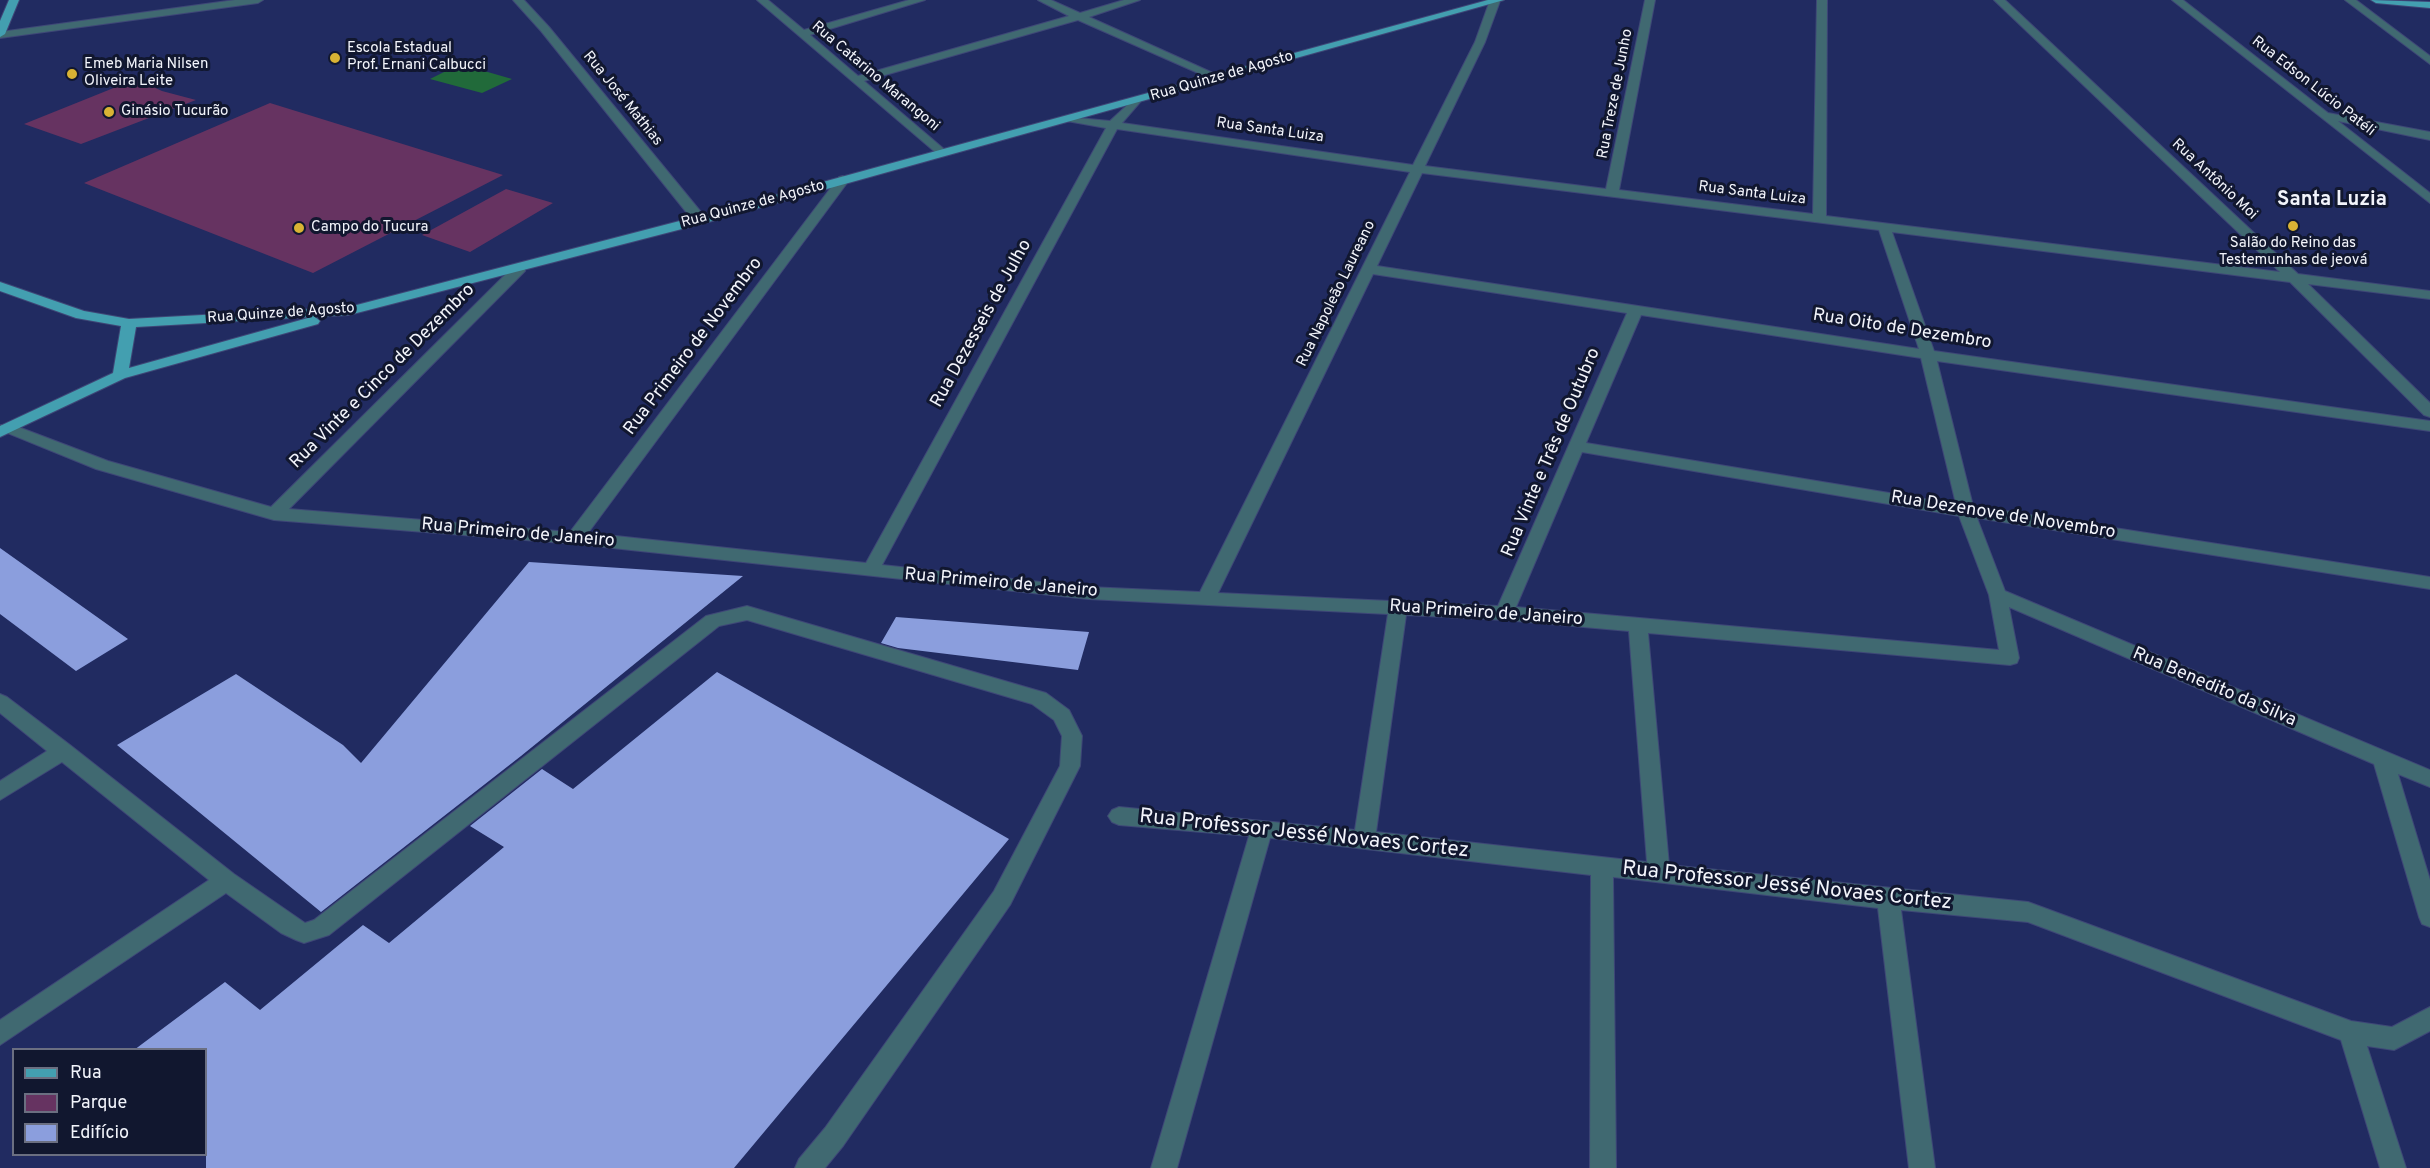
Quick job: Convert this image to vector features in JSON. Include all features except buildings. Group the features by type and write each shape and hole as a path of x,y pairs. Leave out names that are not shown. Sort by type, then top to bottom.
{"main road":[{"path":"0,35 14,0"},
{"name":"Rua Quinze de Agosto","path":"0,286 81,315 129,323 349,311 700,220 1495,0"},
{"path":"2376,0 2430,5"},
{"path":"3,430 120,375 349,311"},
{"path":"120,375 129,323"}],"street":[{"path":"0,35 258,0"},
{"name":"Rua José Mathias","path":"518,0 545,29 700,220"},
{"name":"Rua Catarino Marangoni","path":"762,0 941,153"},
{"path":"802,34 920,0"},
{"path":"1043,0 1218,78"},
{"path":"857,80 1135,0"},
{"name":"Rua Napoleão Laureano","path":"1206,599 1480,42 1495,0"},
{"name":"Rua Treze de Junho","path":"1612,193 1650,0"},
{"path":"1819,219 1822,0"},
{"name":"Rua Antônio Moi","path":"1999,0 2294,278 2430,412"},
{"name":"Rua Edson Lúcio Patéli","path":"2177,0 2430,199"},
{"path":"2350,0 2430,61"},
{"name":"Rua Dezesseis de Julho","path":"870,571 1113,125 1135,101"},
{"path":"2326,116 2430,136"},
{"name":"Rua Santa Luiza","path":"1071,119 1417,169 2430,295"},
{"name":"Rua Primeiro de Novembro","path":"575,538 843,180"},
{"path":"1884,227 1928,355 1966,511 1998,595"},
{"name":"Rua Vinte e Cinco de Dezembro","path":"274,514 520,268"},
{"name":"Rua Oito de Dezembro","path":"1368,269 1928,355 2430,426"},
{"name":"Rua Vinte e Três de Outubro","path":"1504,613 1636,309"},
{"name":"Rua Primeiro de Janeiro","path":"3,430 102,465 274,514 575,538 1088,593 1504,613 2010,658 1998,595"},
{"name":"Rua Dezenove de Novembro","path":"1576,446 1966,511 2430,582"},
{"name":"Rua Benedito da Silva","path":"1998,595 2384,762 2430,779"},
{"path":"1364,840 1398,608"},
{"path":"0,702 225,881 289,926 303,933 321,928 713,621 747,613 1039,698 1062,715 1072,736 1070,766 1002,898 834,1137 808,1168"},
{"path":"1638,625 1659,871"},
{"path":"0,792 63,751"},
{"path":"2384,762 2430,917"},
{"name":"Rua Professor Jessé Novaes Cortez","path":"1119,816 1262,828 1659,871 1888,899 2028,912 2351,1032 2394,1039 2430,1018"},
{"path":"1164,1168 1262,828"},
{"path":"1602,866 1603,1168"},
{"path":"0,1034 225,881"},
{"path":"1888,899 1922,1168"},
{"path":"2351,1032 2393,1168"}],"green space":[{"name":"Ginásio Tucurão","path":"136,79 162,91 196,100 81,144 24,124"},
{"name":"Campo do Tucura","path":"270,103 503,175 313,273 84,183"},
{"path":"506,189 553,203 470,252 422,235"}],"shaded area":[{"path":"460,64 512,79 482,93 430,79"}],"place":[{"name":"Escola Estadual Prof. Ernani Calbucci","path":"335,58"},
{"name":"Emeb Maria Nilsen Oliveira Leite","path":"72,74"},
{"name":"Ginásio Tucurão","path":"109,112"},
{"name":"Salão do Reino das Testemunhas de jeová","path":"2293,226"},
{"name":"Campo do Tucura","path":"299,228"}],"district":[{"name":"Santa Luzia","path":"2332,201"}]}
